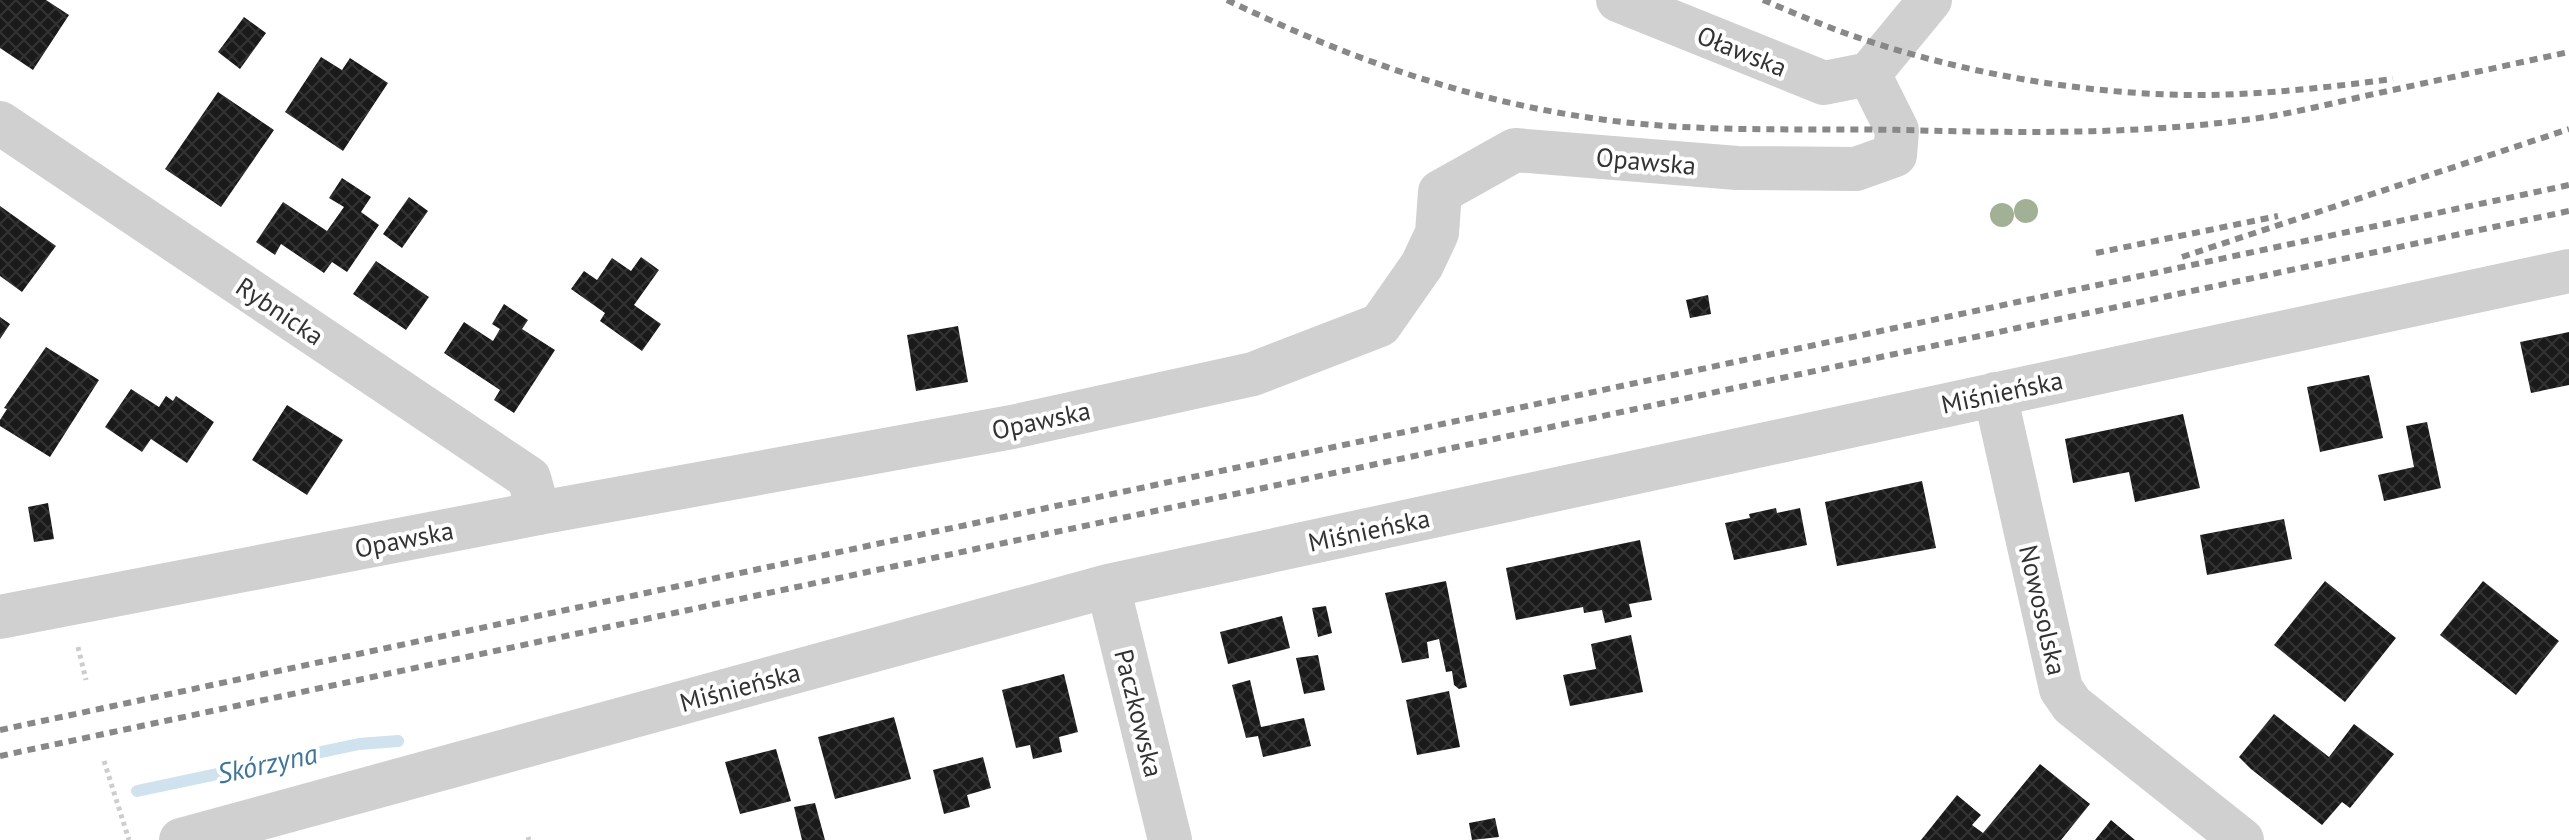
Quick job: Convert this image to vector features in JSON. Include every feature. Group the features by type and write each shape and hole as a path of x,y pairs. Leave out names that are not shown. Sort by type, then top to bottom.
{"street":[{"name":"Oławska","path":"1618,0 1824,83 1869,74"},
{"path":"1869,74 1930,0"},
{"name":"Opawska","path":"0,617 539,513 1012,427 1253,374 1380,325 1422,265 1437,233 1440,192 1515,150 1737,168 1856,169 1895,155 1897,130 1869,74"},
{"name":"Rybnicka","path":"0,123 529,478 539,513"},
{"name":"Miśnieńska","path":"181,840 1108,586 2569,271"},
{"name":"Nowosolska","path":"1995,394 2061,689 2072,705 2242,840"},
{"name":"Paczkowska","path":"1108,586 1170,840"}],"path":[{"path":"104,761 129,840"}],"building":[{"path":"0,0 46,0 69,15 33,70 0,48"},
{"path":"244,17 266,33 240,69 218,52"},
{"path":"321,57 342,70 350,58 388,83 343,151 285,112"},
{"path":"218,92 274,130 221,207 165,169"},
{"path":"342,178 371,197 361,212 379,225 347,272 332,262 324,273 281,244 275,255 256,242 283,202 327,231 344,207 329,198"},
{"path":"409,197 428,211 402,248 383,234"},
{"path":"0,206 56,246 22,292 0,276"},
{"path":"641,257 659,270 634,305 661,324 642,351 600,321 605,313 571,289 584,271 597,280 612,258 631,271"},
{"path":"376,261 429,297 406,330 353,294"},
{"path":"1708,295 1711,314 1690,318 1686,300"},
{"path":"504,304 528,320 522,329 555,350 514,413 494,400 500,390 444,353 464,322 493,341 500,329 492,324"},
{"path":"0,317 10,324 0,339"},
{"path":"958,326 968,382 916,391 907,335"},
{"path":"2569,332 2569,385 2531,393 2520,342"},
{"path":"46,347 99,380 50,457 0,426 7,409 4,408"},
{"path":"2369,375 2383,438 2320,452 2307,387"},
{"path":"131,389 159,407 166,396 173,401 176,396 214,422 187,463 151,439 142,452 105,427"},
{"path":"287,405 343,440 307,495 252,460"},
{"path":"2183,414 2200,488 2135,502 2129,472 2073,483 2065,439"},
{"path":"2427,422 2441,488 2384,501 2378,475 2414,467 2406,426"},
{"path":"1922,481 1936,548 1837,566 1825,502"},
{"path":"48,503 54,539 34,542 28,507"},
{"path":"1776,508 1777,513 1800,508 1807,545 1734,560 1725,523"},
{"path":"2284,519 2292,559 2207,575 2200,535"},
{"path":"1640,540 1652,600 1629,604 1632,617 1605,623 1602,610 1584,613 1583,607 1516,620 1506,568"},
{"path":"1446,581 1467,687 1459,689 1454,685 1452,671 1446,672 1439,639 1427,642 1429,658 1402,663 1385,593"},
{"path":"2325,581 2396,638 2345,702 2274,645"},
{"path":"2483,581 2559,641 2516,695 2440,635"},
{"path":"1326,606 1332,633 1318,637 1312,608"},
{"path":"1282,616 1290,648 1228,664 1220,632"},
{"path":"1631,635 1643,692 1570,706 1563,675 1596,669 1591,644"},
{"path":"1318,655 1325,690 1304,694 1296,658"},
{"path":"1064,674 1078,732 1059,737 1062,752 1033,759 1030,745 1016,748 1002,690"},
{"path":"1250,680 1261,727 1304,718 1311,746 1263,757 1258,736 1246,738 1232,685"},
{"path":"1449,691 1460,747 1417,755 1406,700"},
{"path":"2274,714 2329,757 2354,724 2394,754 2350,808 2342,802 2322,825 2239,757"},
{"path":"894,717 911,779 835,799 818,737"},
{"path":"776,749 791,801 740,814 725,762"},
{"path":"983,757 991,788 967,795 970,807 944,814 933,770"},
{"path":"2040,764 2090,804 2061,840 1921,840 1957,795 1981,815 1972,825 1983,833"},
{"path":"815,803 825,840 802,840 794,807"},
{"path":"1495,818 1499,837 1472,840 1469,823"},
{"path":"2111,820 2135,840 2095,840"}],"waterway":[{"name":"Skórzyna","path":"137,791 359,744 398,741"}],"railway":[{"path":"1227,0 1318,41 1459,90 1606,120 1717,128 2039,132 2130,130 2221,123 2280,115 2569,52"},
{"path":"1763,0 1842,32 1929,59 2068,86 2206,95 2300,90 2393,79"},
{"path":"2182,257 2569,129"},
{"path":"0,730 2569,185"},
{"path":"0,756 2569,211"},
{"path":"2096,253 2278,216"}]}
